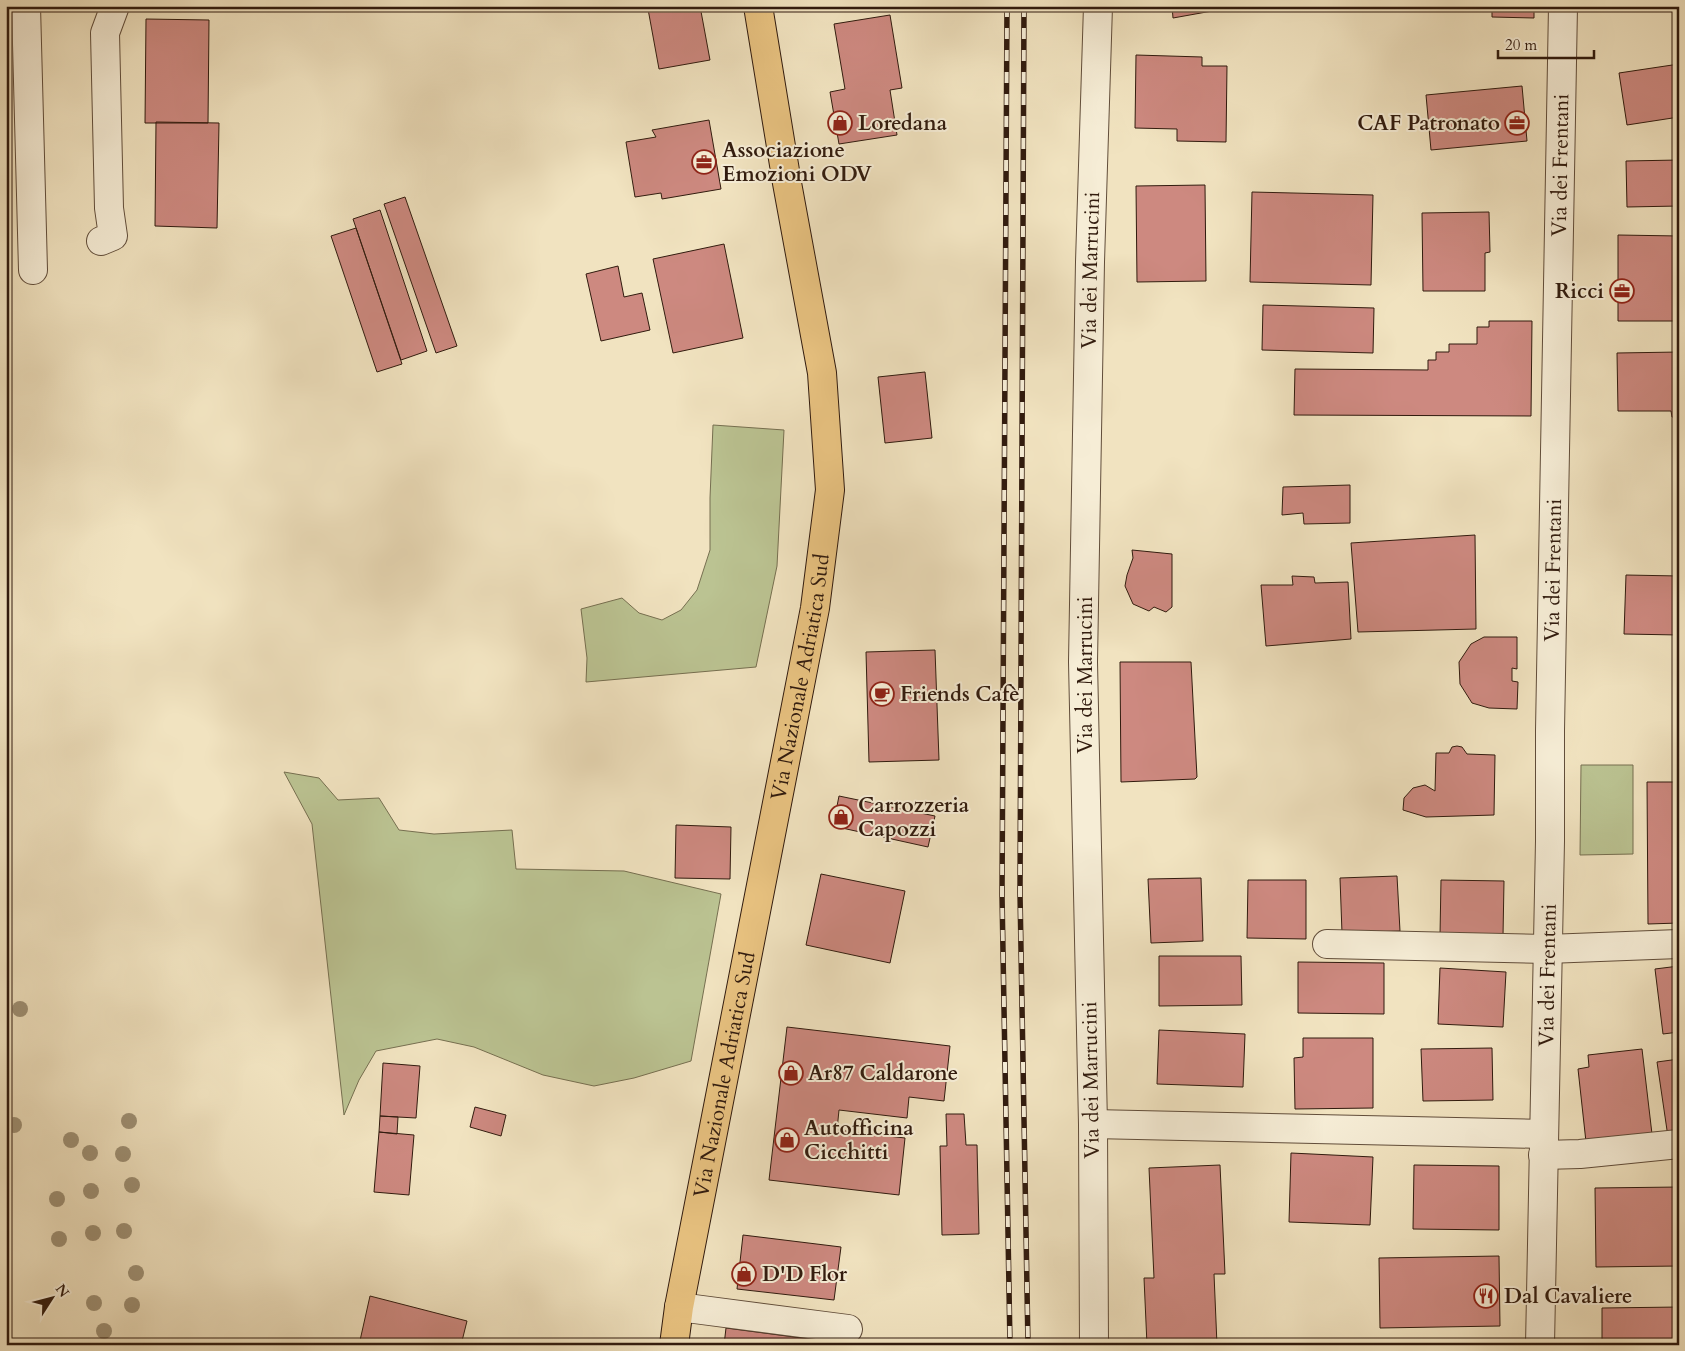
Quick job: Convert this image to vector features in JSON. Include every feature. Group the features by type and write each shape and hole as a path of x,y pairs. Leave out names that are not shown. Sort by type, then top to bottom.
{"main road":[{"name":"Via Nazionale Adriatica Sud","path":"674,1345 679,1307 816,608 830,490 822,373 786,183 758,6"}],"street":[{"path":"26,6 33,270"},
{"path":"101,241 114,236 109,208 105,34 116,6"},
{"name":"Via dei Marrucini","path":"1094,1345 1093,1124 1083,662 1090,262 1098,6"},
{"name":"Via dei Frentani","path":"1540,1345 1563,6"},
{"path":"1327,944 1547,949 1679,944"},
{"path":"1093,1124 1543,1145 1580,1154 1679,1144"},
{"path":"679,1307 848,1330"}],"green space":[{"path":"713,425 784,430 777,566 756,667 586,682 587,658 581,609 622,598 639,613 662,620 681,610 697,590 710,550"},
{"path":"1581,765 1633,765 1633,854 1580,855"},
{"path":"284,772 319,778 338,800 379,798 399,830 434,834 512,830 516,869 624,871 721,894 691,1061 634,1078 594,1086 543,1075 474,1047 437,1039 376,1051 359,1080 344,1115 312,824"}],"building":[{"path":"668,6 700,6 710,60 659,69 648,9"},
{"path":"1172,6 1240,6 1173,18"},
{"path":"1467,6 1534,6 1534,18 1492,17 1492,10 1467,9"},
{"path":"890,15 902,88 890,90 897,135 839,144 830,92 845,89 834,24"},
{"path":"146,19 209,20 208,123 145,123"},
{"path":"1136,55 1202,57 1202,66 1227,66 1226,142 1177,141 1177,129 1135,128"},
{"path":"1679,64 1679,117 1627,125 1619,73"},
{"path":"1522,86 1527,141 1431,150 1426,95"},
{"path":"709,120 721,189 662,199 661,193 635,197 626,142 656,137 652,130"},
{"path":"156,122 219,123 217,228 155,226"},
{"path":"1679,160 1679,206 1627,207 1626,161"},
{"path":"1205,185 1206,281 1137,282 1136,186"},
{"path":"1252,192 1373,195 1371,285 1250,282"},
{"path":"405,197 457,346 436,353 384,204"},
{"path":"380,210 427,351 401,360 353,219"},
{"path":"1489,212 1490,252 1485,253 1485,291 1423,291 1422,213"},
{"path":"356,228 402,364 377,372 331,236"},
{"path":"1618,235 1679,236 1679,321 1618,321"},
{"path":"724,244 743,338 673,353 653,259"},
{"path":"618,266 624,297 642,293 650,330 601,341 586,274"},
{"path":"1263,305 1374,308 1373,353 1262,350"},
{"path":"1489,321 1532,321 1531,416 1294,415 1295,369 1428,370 1428,360 1436,360 1436,352 1449,352 1449,344 1477,344 1477,327 1489,327"},
{"path":"1679,352 1679,417 1672,417 1671,411 1618,411 1617,353"},
{"path":"925,372 932,438 885,443 878,377"},
{"path":"1350,485 1350,523 1304,524 1303,513 1282,515 1283,487"},
{"path":"1475,535 1476,629 1358,632 1351,543"},
{"path":"1132,550 1172,554 1172,607 1166,612 1154,607 1149,611 1133,604 1125,586 1133,558"},
{"path":"1626,575 1679,576 1679,635 1624,634"},
{"path":"1292,576 1314,577 1315,583 1348,582 1351,639 1266,646 1261,585 1293,585"},
{"path":"1484,637 1517,637 1517,669 1512,668 1512,681 1518,682 1517,709 1489,708 1472,703 1460,684 1459,662 1471,644"},
{"path":"935,650 939,760 869,762 866,652"},
{"path":"1120,662 1191,662 1197,777 1195,779 1121,782"},
{"path":"1452,747 1462,747 1467,754 1495,755 1494,815 1426,817 1403,810 1404,798 1413,788 1425,785 1435,791 1436,753 1449,753"},
{"path":"1647,782 1679,782 1679,923 1648,924"},
{"path":"839,796 935,816 928,847 833,826"},
{"path":"676,825 731,827 730,879 675,878"},
{"path":"821,874 905,891 890,963 806,945"},
{"path":"1397,876 1400,931 1342,933 1340,878"},
{"path":"1201,878 1203,941 1151,943 1148,879"},
{"path":"1248,880 1306,880 1306,939 1247,938"},
{"path":"1441,880 1504,881 1503,936 1440,935"},
{"path":"1159,956 1241,956 1242,1005 1159,1006"},
{"path":"1298,962 1384,963 1384,1014 1298,1013"},
{"path":"1679,966 1679,1032 1663,1034 1655,969"},
{"path":"1440,968 1506,972 1503,1027 1438,1024"},
{"path":"787,1027 950,1046 944,1101 909,1097 907,1118 839,1110 837,1130 905,1138 899,1195 769,1180"},
{"path":"1159,1030 1245,1034 1243,1087 1157,1084"},
{"path":"1303,1038 1373,1038 1373,1108 1295,1109 1294,1058 1303,1057"},
{"path":"1492,1048 1493,1100 1423,1101 1421,1049"},
{"path":"1642,1049 1652,1134 1586,1142 1578,1069 1589,1067 1588,1055"},
{"path":"1679,1059 1679,1136 1668,1137 1657,1062"},
{"path":"383,1063 420,1066 416,1118 380,1116"},
{"path":"475,1107 506,1115 501,1136 470,1127"},
{"path":"946,1114 964,1114 966,1145 977,1145 979,1234 942,1235 940,1146 947,1146"},
{"path":"380,1116 398,1117 397,1134 379,1132"},
{"path":"379,1132 414,1135 409,1195 374,1192"},
{"path":"1291,1153 1373,1157 1370,1225 1289,1222"},
{"path":"1220,1165 1225,1274 1214,1274 1217,1345 1147,1345 1144,1278 1154,1278 1149,1168"},
{"path":"1414,1165 1499,1166 1499,1230 1413,1229"},
{"path":"1679,1187 1679,1266 1596,1267 1595,1188"},
{"path":"743,1235 841,1247 834,1300 737,1289"},
{"path":"1499,1256 1500,1326 1380,1328 1379,1258"},
{"path":"370,1296 467,1321 461,1345 359,1345"},
{"path":"1679,1307 1679,1345 1602,1345 1602,1308"},
{"path":"726,1328 832,1342 831,1345 724,1345"}],"railway":[{"path":"1007,6 1002,895 1010,1345"},
{"path":"1024,6 1020,893 1028,1345"}],"place":[{"name":"Loredana","path":"840,123"},
{"name":"CAF Patronato","path":"1517,123"},
{"name":"Associazione Emozioni ODV","path":"704,162"},
{"name":"Ricci","path":"1622,291"},
{"name":"Friends Cafè","path":"882,694"},
{"name":"Carrozzeria Capozzi","path":"841,817"},
{"name":"Ar87 Caldarone","path":"791,1073"},
{"name":"Autofficina Cicchitti","path":"787,1140"},
{"name":"D'D Flor","path":"744,1274"},
{"name":"Dal Cavaliere","path":"1486,1296"}]}
